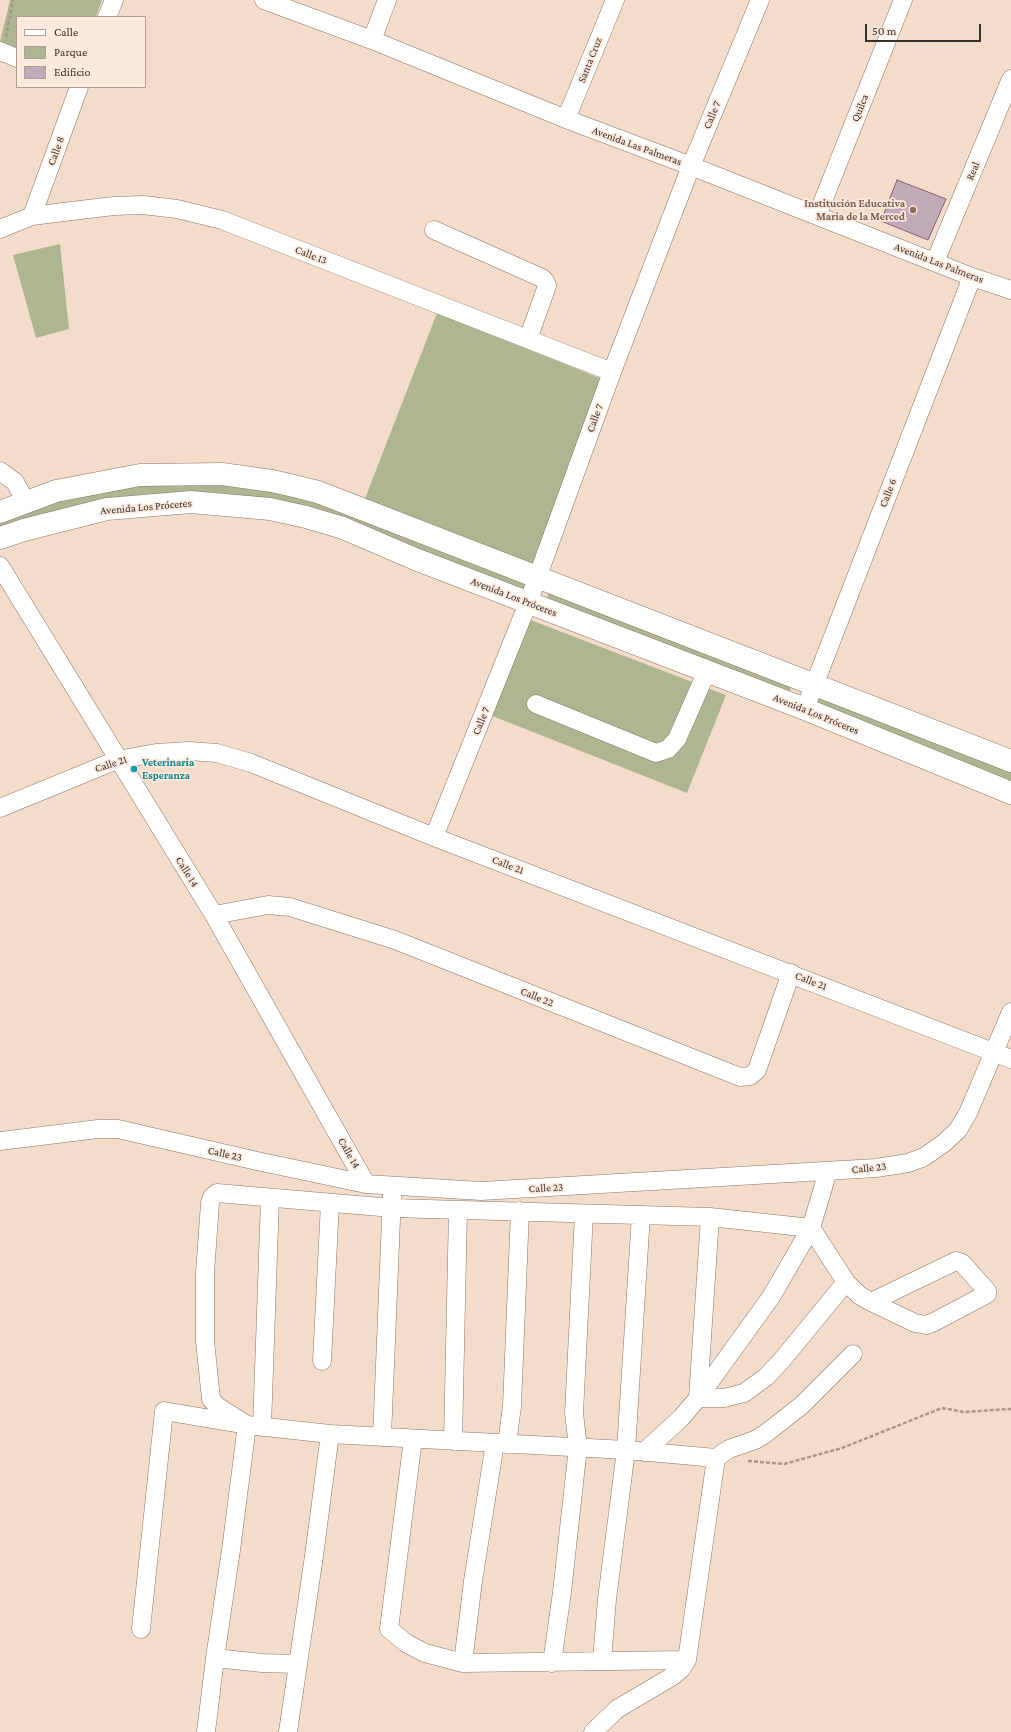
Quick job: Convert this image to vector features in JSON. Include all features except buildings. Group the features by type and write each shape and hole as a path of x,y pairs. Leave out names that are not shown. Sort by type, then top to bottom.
{"main road":[{"path":"0,512 56,491 140,475 222,474 272,481 318,492 1011,761"},
{"name":"Avenida Los Próceres","path":"0,538 24,530 107,509 191,502 270,509 306,517 343,528 528,603 805,709 1011,793"}],"street":[{"path":"107,16 114,0"},
{"name":"Avenida Las Palmeras","path":"264,0 372,40 566,120 691,166 972,277 1011,290"},
{"path":"372,40 387,0"},
{"name":"Santa Cruz","path":"566,120 615,0"},
{"name":"Calle 7","path":"434,837 528,603 612,372 691,166 760,0"},
{"name":"Quilca","path":"818,216 903,0"},
{"path":"3,44 16,57"},
{"name":"Real","path":"935,262 1011,79"},
{"name":"Calle 8","path":"32,216 79,88"},
{"name":"Calle 13","path":"0,229 32,216 114,206 143,205 177,209 222,220 612,372"},
{"path":"434,230 542,278 547,286 528,339"},
{"name":"Calle 6","path":"805,709 972,277"},
{"path":"0,471 4,472 14,482 26,502"},
{"name":"Calle 14","path":"0,566 117,760 214,915 366,1184"},
{"path":"536,704 656,754 668,748 677,740 707,671"},
{"name":"Calle 21","path":"0,808 117,760 156,753 189,751 217,753 251,763 434,837 791,973 1003,1056"},
{"name":"Calle 22","path":"214,915 268,905 290,907 395,940 740,1077 750,1076 757,1070 791,973"},
{"name":"Calle 23","path":"0,1141 98,1129 118,1129 366,1184 392,1187 481,1191 876,1168 908,1162 924,1157 944,1144 958,1130 1003,1056 1011,1012"},
{"path":"644,1452 681,1418 698,1398 771,1297 811,1228 828,1171"},
{"path":"382,1437 392,1187"},
{"path":"254,1426 217,1406 211,1399 205,1341 205,1288 210,1203 212,1197 217,1193 392,1208 710,1217 811,1228"},
{"path":"206,1732 214,1658 231,1550 254,1426 270,1198"},
{"path":"322,1362 330,1203"},
{"path":"453,1441 458,1210"},
{"path":"463,1663 473,1581 501,1443 512,1406 520,1211"},
{"path":"552,1663 562,1592 578,1447 574,1413 584,1214"},
{"path":"602,1661 607,1599 626,1450 641,1215"},
{"path":"698,1398 710,1217"},
{"path":"811,1228 846,1282 859,1295 871,1302 916,1323 926,1325 934,1322 987,1294 987,1291 962,1263 956,1261 871,1302"},
{"path":"698,1398 724,1398 744,1393 766,1377 782,1360 846,1282"},
{"path":"141,1629 164,1411 254,1426 330,1434 578,1447 716,1458 729,1449 756,1440 765,1434 802,1405 853,1354"},
{"path":"288,1732 330,1434"},
{"path":"413,1439 389,1629 406,1643 425,1653 463,1663 687,1660"},
{"path":"593,1732 617,1709 673,1676 681,1669 687,1660 716,1458"},
{"path":"214,1658 262,1663 298,1664"}],"path":[{"path":"3,44 13,0"},
{"path":"746,1461 784,1464 842,1448 942,1408 964,1412 1011,1409"}],"green space":[{"path":"10,0 102,0 96,16 16,16 16,49 0,42"},
{"path":"60,244 69,329 36,338 13,255"},
{"path":"437,313 602,379 533,569 364,501"},
{"path":"203,480 317,499 525,579 525,592 243,501 0,533 0,516 100,488"},
{"path":"552,590 792,684 788,696 547,602 548,594"},
{"path":"528,619 726,695 687,793 490,715"},
{"path":"819,697 1011,771 1011,785 817,703"}],"place":[{"name":"Institución Educativa Maria de la Merced","path":"913,210"},
{"name":"Veterinaria Esperanza","path":"134,769"}]}
